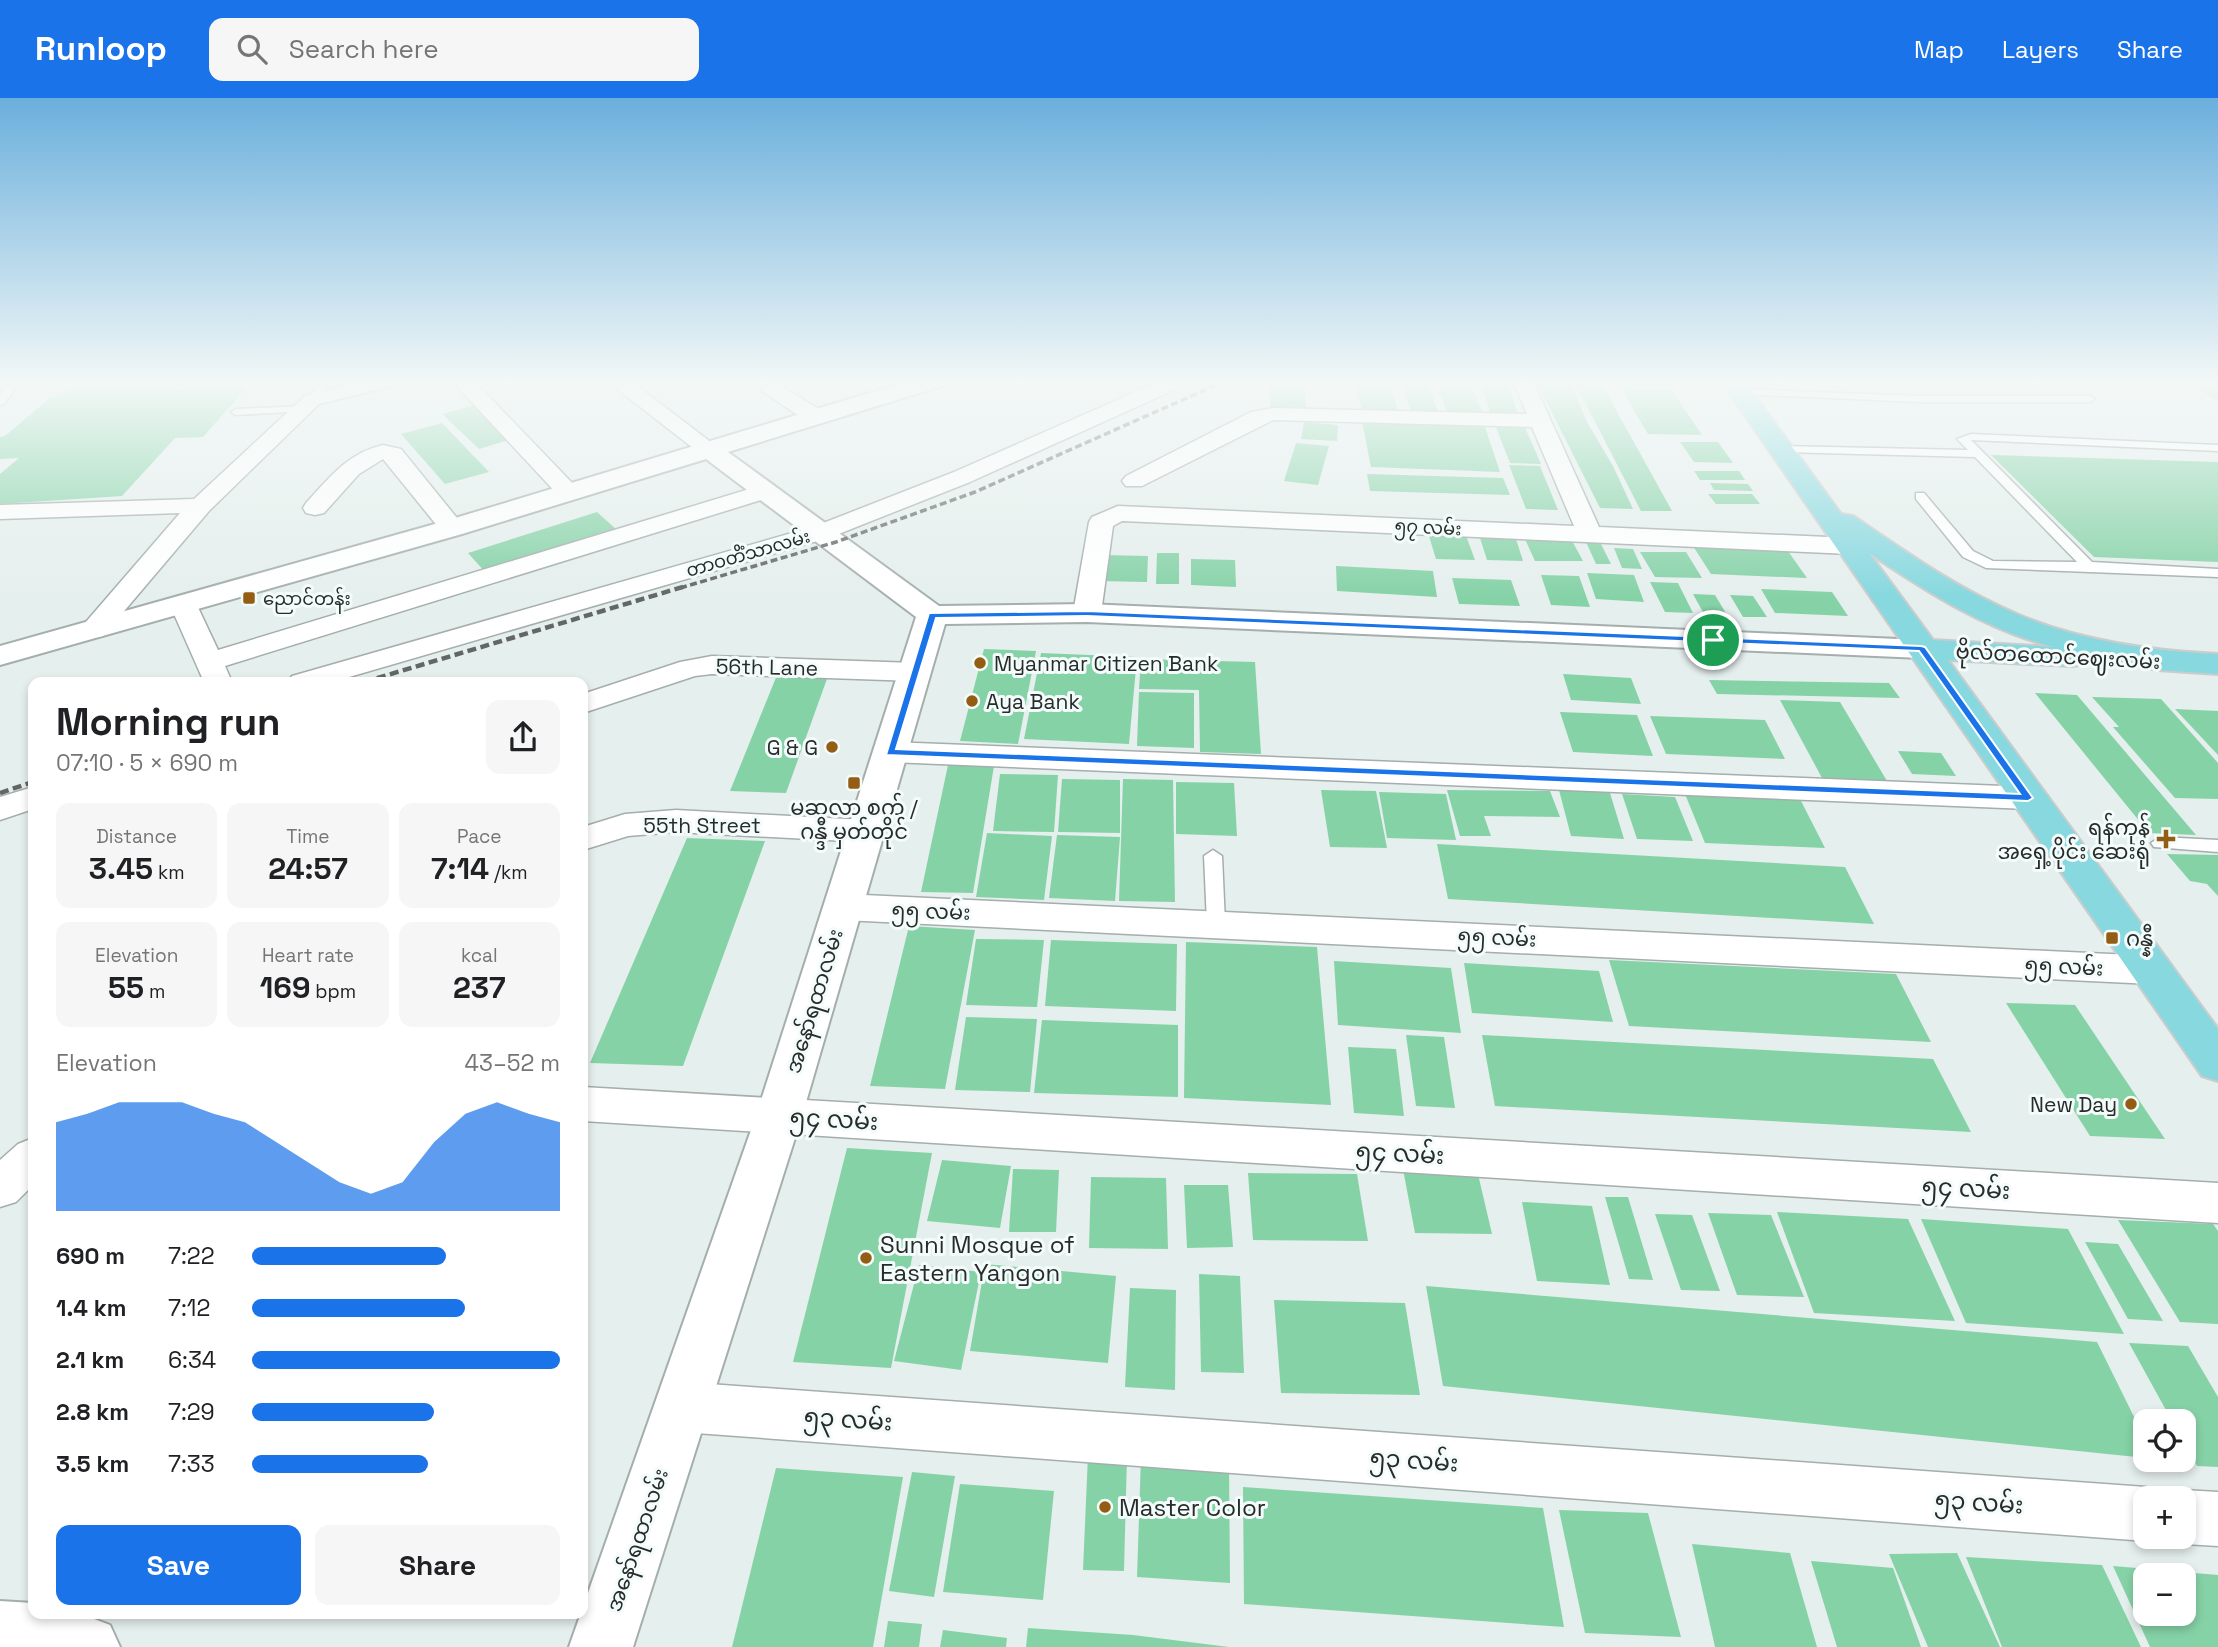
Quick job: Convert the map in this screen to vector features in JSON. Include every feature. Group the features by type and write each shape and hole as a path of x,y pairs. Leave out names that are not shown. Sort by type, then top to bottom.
{"main road":[{"path":"0,656 452,528 562,486 696,453"},
{"path":"714,453 932,615"},
{"path":"1784,453 2218,1063"},
{"path":"1824,508 1917,572 1968,602 2010,622 2072,643 2182,663"},
{"name":"ဗိုလ်တထောင်ဈေးလမ်း","path":"932,615 1087,613 2218,664"},
{"name":"အနော်ရထာလမ်း","path":"601,1647 779,1116 932,615"}],"street":[{"path":"93,630 200,506 255,453"},
{"path":"315,508 371,453"},
{"path":"389,453 452,528"},
{"path":"531,453 562,486"},
{"name":"တာဝတိံသာလမ်း","path":"319,677 822,532 1016,453"},
{"path":"1134,481 1188,453"},
{"path":"1554,453 1590,534"},
{"path":"184,605 213,672 766,491"},
{"path":"2,515 105,507 200,506"},
{"name":"၅၇ လမ်း","path":"1087,613 1101,522 1118,513 1850,546"},
{"name":"56th Lane","path":"588,702 690,668 712,665 915,672"},
{"path":"890,752 2028,798"},
{"path":"0,809 28,800"},
{"name":"55th Street","path":"588,837 625,825 676,821 866,831"},
{"name":"၅၅ လမ်း","path":"843,907 2152,970"},
{"name":"၅၄ လမ်း","path":"588,1104 2218,1203"},
{"path":"0,1188 28,1162"},
{"name":"၅၃ လမ်း","path":"682,1407 2133,1513"},
{"path":"2196,1518 2218,1519"}],"lane":[{"path":"1950,453 1978,454 2088,566"},
{"path":"1920,496 1968,554 1991,565 2088,566 2218,573"},
{"path":"2160,843 2218,846"},
{"path":"1213,856 1216,923"}],"building":[{"path":"0,453 161,453 122,496 0,504 0,474 19,458 0,459"},
{"path":"418,453 471,453 489,472 445,484"},
{"path":"1293,453 1327,453 1318,485 1284,481"},
{"path":"1368,453 1494,453 1500,472 1371,467"},
{"path":"1506,453 1536,453 1541,464 1510,463"},
{"path":"1572,453 1605,453 1633,509 1600,508"},
{"path":"1611,453 1640,453 1672,511 1641,511"},
{"path":"1688,453 1726,453 1733,463 1694,462"},
{"path":"1991,455 2218,462 2218,562 2094,557"},
{"path":"1509,465 1540,466 1558,510 1526,509"},
{"path":"1694,471 1739,471 1745,480 1700,480"},
{"path":"1367,474 1503,478 1510,495 1370,491"},
{"path":"1710,483 1748,484 1753,491 1714,490"},
{"path":"1708,494 1752,494 1760,504 1716,504"},
{"path":"597,512 617,530 486,573 468,553"},
{"path":"1428,533 1465,533 1475,560 1436,559"},
{"path":"1524,537 1570,537 1583,561 1535,561"},
{"path":"1480,538 1516,539 1523,561 1487,560"},
{"path":"1586,542 1600,542 1611,564 1596,564"},
{"path":"1691,543 1783,544 1807,578 1711,574"},
{"path":"1614,548 1633,549 1642,569 1622,568"},
{"path":"1640,552 1686,552 1702,578 1655,577"},
{"path":"1157,553 1179,553 1179,584 1156,584"},
{"path":"1102,555 1148,556 1147,582 1100,581"},
{"path":"1191,559 1235,560 1236,587 1191,585"},
{"path":"1336,566 1433,571 1437,597 1337,591"},
{"path":"1587,573 1634,575 1644,602 1596,599"},
{"path":"1541,575 1579,576 1590,607 1551,605"},
{"path":"1452,578 1511,580 1520,606 1459,604"},
{"path":"1650,582 1678,583 1693,613 1665,612"},
{"path":"1761,589 1832,592 1848,616 1775,613"},
{"path":"1693,594 1715,595 1727,615 1704,614"},
{"path":"1730,595 1753,596 1767,617 1743,617"},
{"path":"984,649 1036,651 1018,744 960,741"},
{"path":"1041,653 1137,657 1129,744 1024,739"},
{"path":"1141,659 1255,662 1261,754 1200,752 1199,690 1139,689"},
{"path":"1563,674 1631,678 1641,704 1571,700"},
{"path":"777,675 828,676 786,793 730,791"},
{"path":"1709,680 1889,683 1900,698 1717,694"},
{"path":"1139,692 1194,693 1194,748 1137,746"},
{"path":"2035,693 2077,695 2196,835 2149,833"},
{"path":"2092,697 2161,699 2218,763 2218,799 2175,798 2113,727 2119,727"},
{"path":"1780,700 1840,702 1887,781 1822,778"},
{"path":"2175,709 2218,711 2218,755"},
{"path":"1560,712 1637,715 1653,756 1573,752"},
{"path":"1650,716 1765,720 1785,759 1666,754"},
{"path":"1898,751 1941,753 1956,776 1912,774"},
{"path":"948,765 994,766 973,893 921,892"},
{"path":"1000,774 1058,775 1054,832 993,831"},
{"path":"1062,779 1120,780 1120,833 1058,832"},
{"path":"1123,779 1173,780 1175,902 1119,901"},
{"path":"1176,782 1234,783 1237,836 1176,834"},
{"path":"1321,790 1376,791 1387,848 1330,847"},
{"path":"1447,790 1550,791 1560,817 1484,816 1491,836 1460,836"},
{"path":"1559,790 1610,793 1624,839 1571,836"},
{"path":"1379,792 1446,794 1456,840 1387,838"},
{"path":"1622,794 1675,797 1693,841 1637,839"},
{"path":"1685,794 1800,799 1825,848 1705,843"},
{"path":"987,833 1052,836 1044,900 976,897"},
{"path":"1057,835 1120,837 1115,901 1049,898"},
{"path":"687,838 765,841 683,1066 590,1063"},
{"path":"1437,844 1845,867 1874,924 1448,899"},
{"path":"2167,854 2218,855 2218,896 2207,884 2190,881"},
{"path":"909,926 975,930 945,1089 870,1086"},
{"path":"976,939 1044,940 1037,1007 966,1005"},
{"path":"1051,940 1177,944 1176,1011 1045,1006"},
{"path":"1186,942 1317,947 1331,1105 1184,1098"},
{"path":"1609,960 1896,974 1931,1042 1629,1026"},
{"path":"1334,961 1451,968 1461,1033 1338,1025"},
{"path":"1464,963 1599,971 1613,1022 1472,1013"},
{"path":"2006,1003 2075,1005 2165,1139 2090,1136"},
{"path":"966,1017 1037,1019 1030,1092 955,1090"},
{"path":"1042,1020 1178,1025 1178,1097 1034,1093"},
{"path":"1406,1035 1444,1037 1455,1108 1416,1106"},
{"path":"1482,1035 1933,1059 1971,1132 1495,1106"},
{"path":"1348,1047 1396,1049 1404,1116 1354,1113"},
{"name":"Sunni Mosque of Eastern Yangon","path":"847,1148 932,1153 891,1368 793,1362"},
{"path":"942,1160 1011,1166 1000,1228 927,1221"},
{"path":"1013,1169 1059,1170 1056,1232 1009,1232"},
{"path":"1403,1169 1477,1170 1492,1234 1415,1233"},
{"path":"1248,1173 1357,1174 1368,1241 1253,1240"},
{"path":"1091,1177 1166,1178 1168,1249 1089,1248"},
{"path":"1184,1185 1228,1185 1233,1247 1187,1248"},
{"path":"1605,1197 1628,1197 1653,1280 1629,1279"},
{"path":"1522,1202 1592,1206 1610,1285 1537,1281"},
{"path":"1777,1212 1908,1219 1955,1321 1814,1313"},
{"path":"1708,1213 1771,1215 1804,1297 1737,1295"},
{"path":"1655,1214 1692,1215 1720,1291 1681,1290"},
{"path":"1921,1219 2068,1229 2124,1334 1966,1323"},
{"path":"2118,1220 2213,1224 2218,1231 2218,1324 2180,1322"},
{"path":"2085,1242 2118,1244 2163,1321 2128,1319"},
{"path":"985,1264 1116,1276 1108,1363 970,1351"},
{"path":"919,1265 981,1272 961,1370 894,1361"},
{"path":"1199,1274 1240,1276 1244,1373 1201,1372"},
{"path":"1426,1286 2097,1342 2133,1415 2133,1457 1443,1386"},
{"path":"1130,1288 1176,1290 1175,1390 1125,1387"},
{"path":"1274,1300 1405,1303 1420,1395 1281,1393"},
{"path":"2129,1343 2188,1346 2218,1397 2218,1467 2196,1464 2196,1409 2165,1409"},
{"path":"1088,1455 1127,1456 1124,1571 1083,1570"},
{"path":"1141,1457 1229,1462 1230,1583 1137,1577"},
{"path":"776,1468 903,1477 873,1647 732,1647"},
{"path":"912,1472 955,1476 934,1597 889,1591"},
{"path":"960,1484 1054,1491 1043,1600 943,1592"},
{"path":"1243,1487 1543,1508 1564,1627 1244,1604"},
{"path":"1559,1510 1648,1513 1681,1637 1585,1633"},
{"path":"1692,1544 1790,1553 1817,1647 1715,1647"},
{"path":"1957,1553 2000,1647 1928,1647 1889,1554"},
{"path":"1966,1557 2102,1565 2141,1647 2002,1647"},
{"path":"1811,1561 1893,1568 1921,1647 1837,1647"},
{"path":"2113,1566 2133,1568 2133,1610"},
{"path":"2196,1573 2218,1575 2218,1647 2150,1647 2140,1626 2196,1626"},
{"path":"888,1621 922,1624 919,1647 884,1647"},
{"path":"1028,1628 1133,1635 1229,1647 1026,1647"},
{"path":"943,1630 1007,1638 1006,1647 940,1647"}],"railway":[{"path":"680,588 836,542 975,492 1062,453"},
{"path":"381,677 686,586"},
{"path":"0,793 28,784"}],"place":[{"name":"ညောင်တန်း","path":"249,598"},
{"name":"Myanmar Citizen Bank","path":"980,663"},
{"name":"Aya Bank","path":"972,701"},
{"name":"G & G","path":"832,747"},
{"name":"မဆလာ စက် / ဂန္ဒီ မှတ်တိုင်","path":"854,783"},
{"name":"ရန်ကုန် အရှေ့ပိုင်း ဆေးရုံ","path":"2166,839"},
{"name":"ဂန္နီ","path":"2112,938"},
{"name":"New Day","path":"2131,1104"},
{"name":"Sunni Mosque of Eastern Yangon","path":"866,1258"},
{"name":"Master Color","path":"1105,1507"}],"route":[{"path":"1087,613 1713,640 1921,649 2028,798 890,752 932,615 1087,613"}]}
